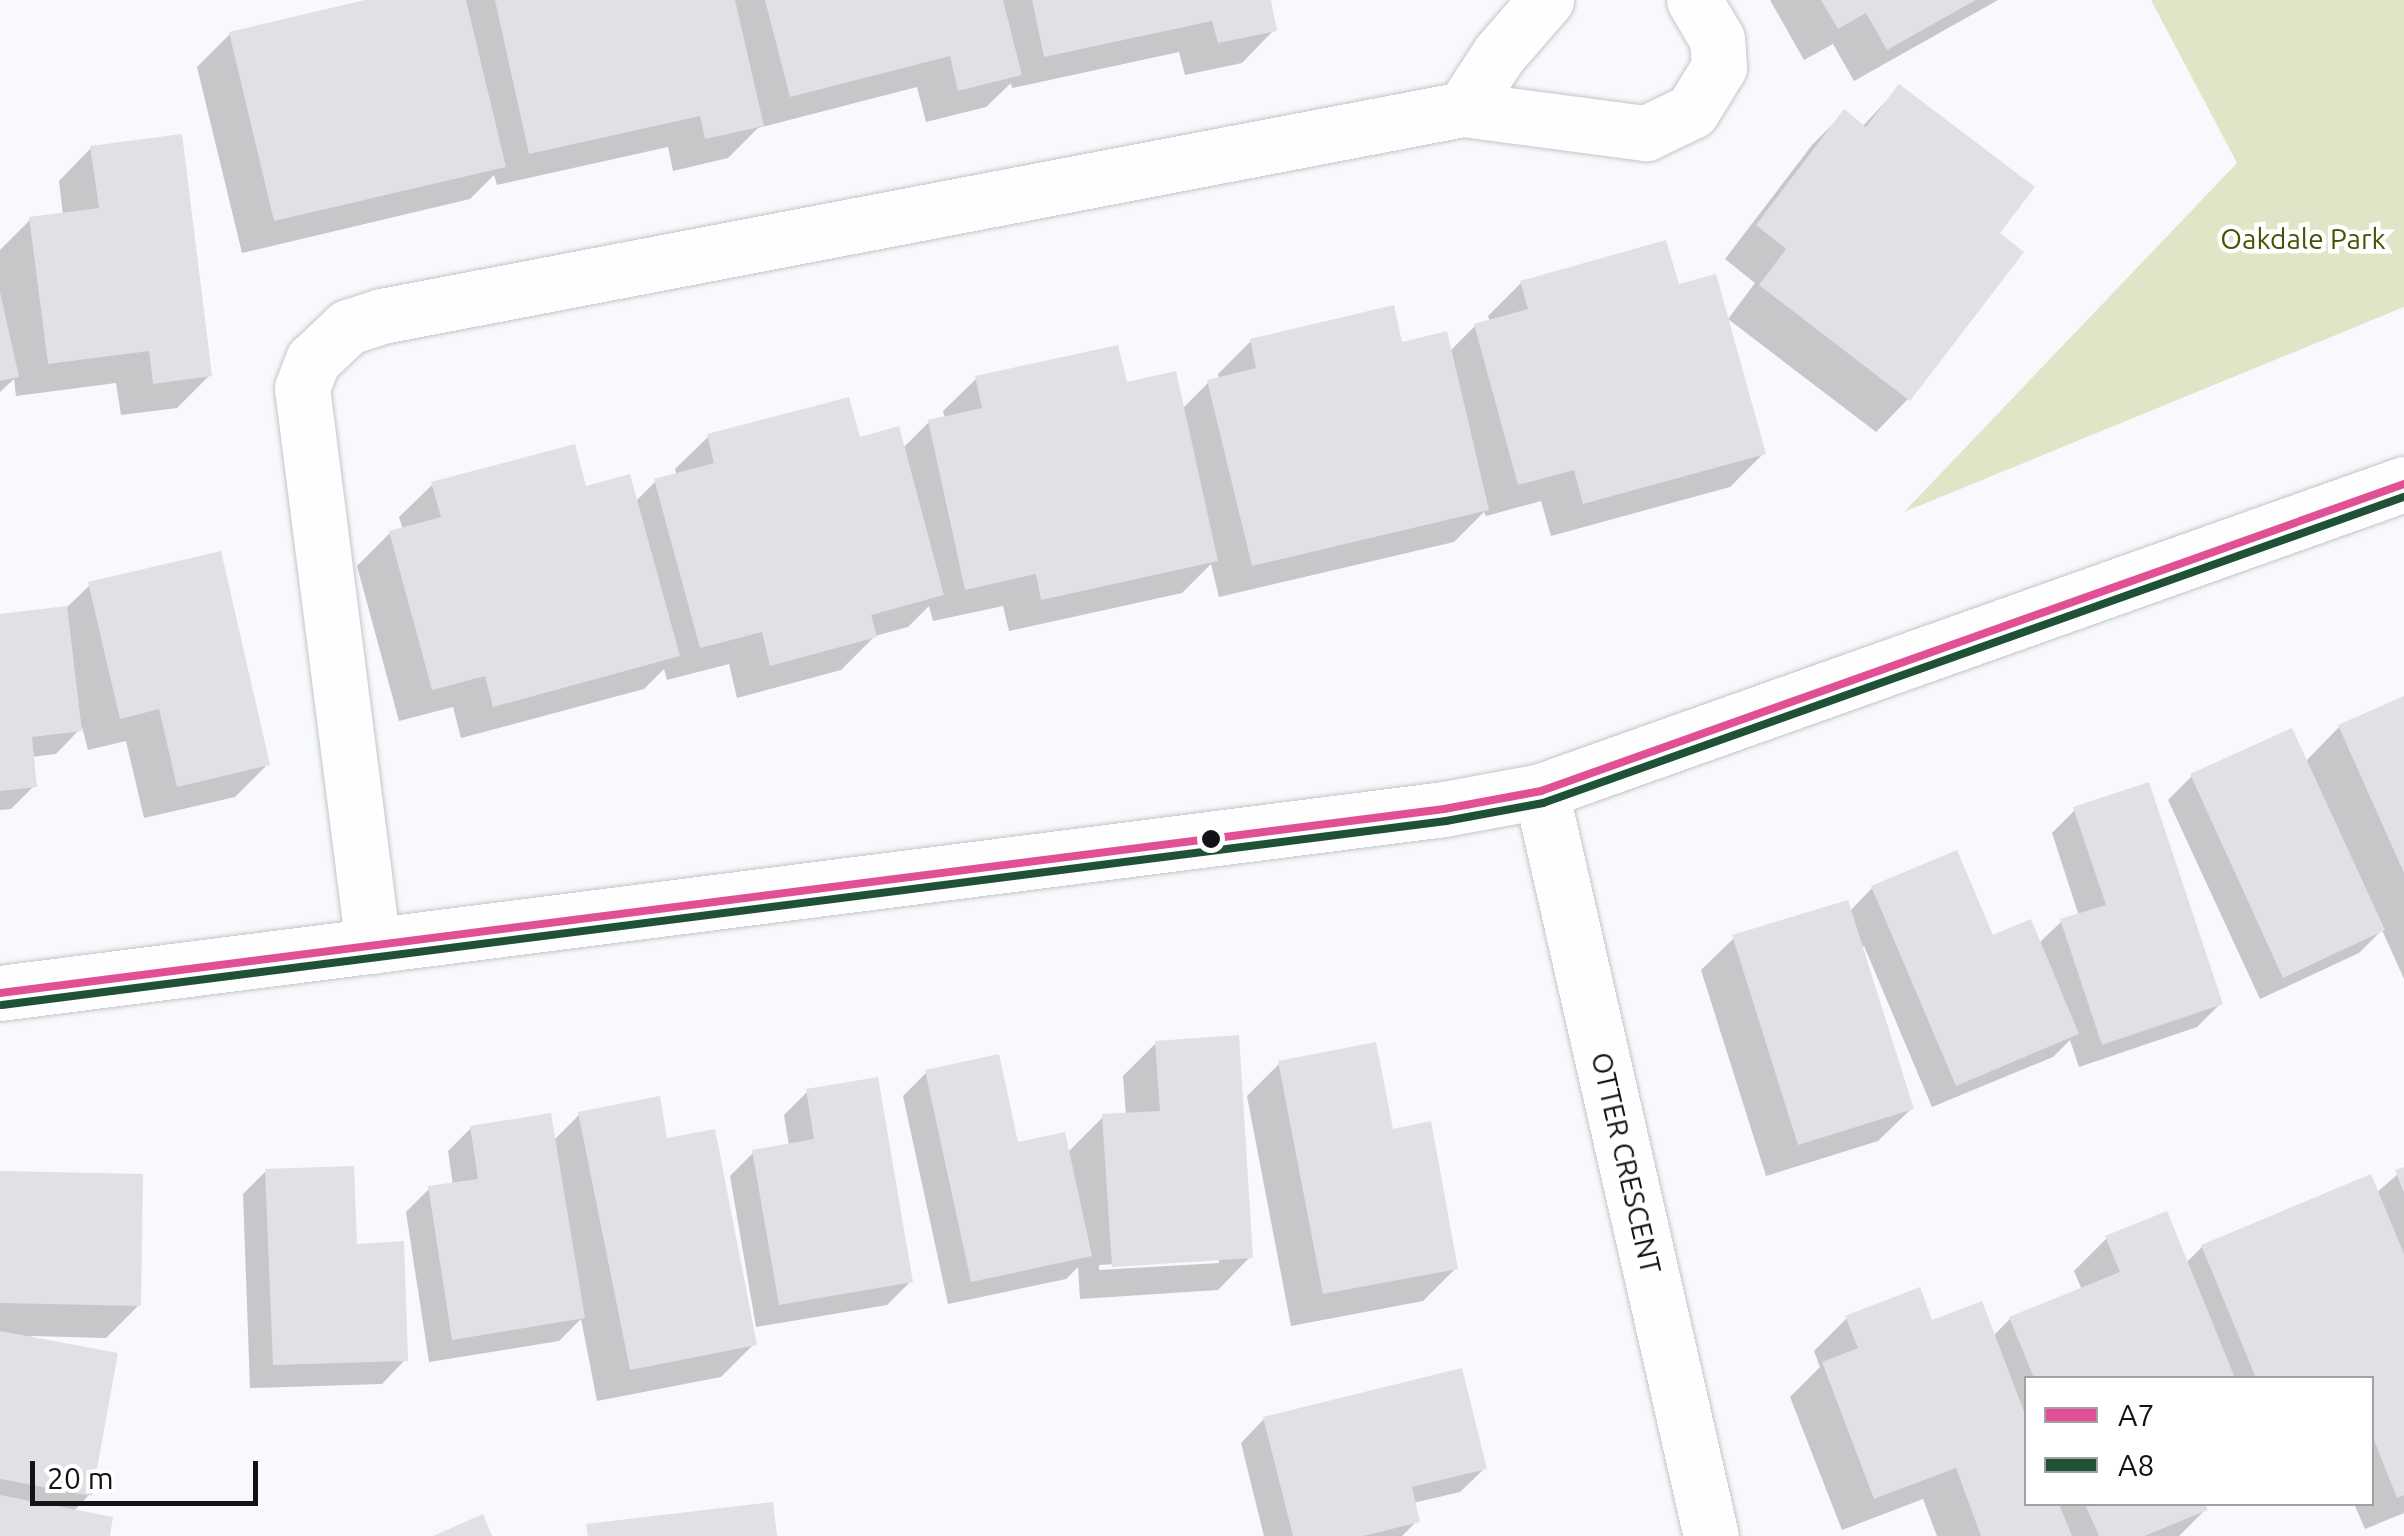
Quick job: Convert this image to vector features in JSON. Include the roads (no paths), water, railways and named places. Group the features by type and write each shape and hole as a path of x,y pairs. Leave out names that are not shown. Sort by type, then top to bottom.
{"street":[{"path":"1463,109 1499,54 1546,0"},
{"path":"373,946 302,388 313,360 348,327 382,316 1463,109 1646,133 1669,126 1692,112 1719,66 1717,38 1694,0"},
{"path":"0,992 1424,812 1541,791 2404,484"},
{"name":"OTTER CRESCENT","path":"1541,791 1710,1536"}],"park label":[{"name":"Oakdale Park","path":"2303,239"}]}
